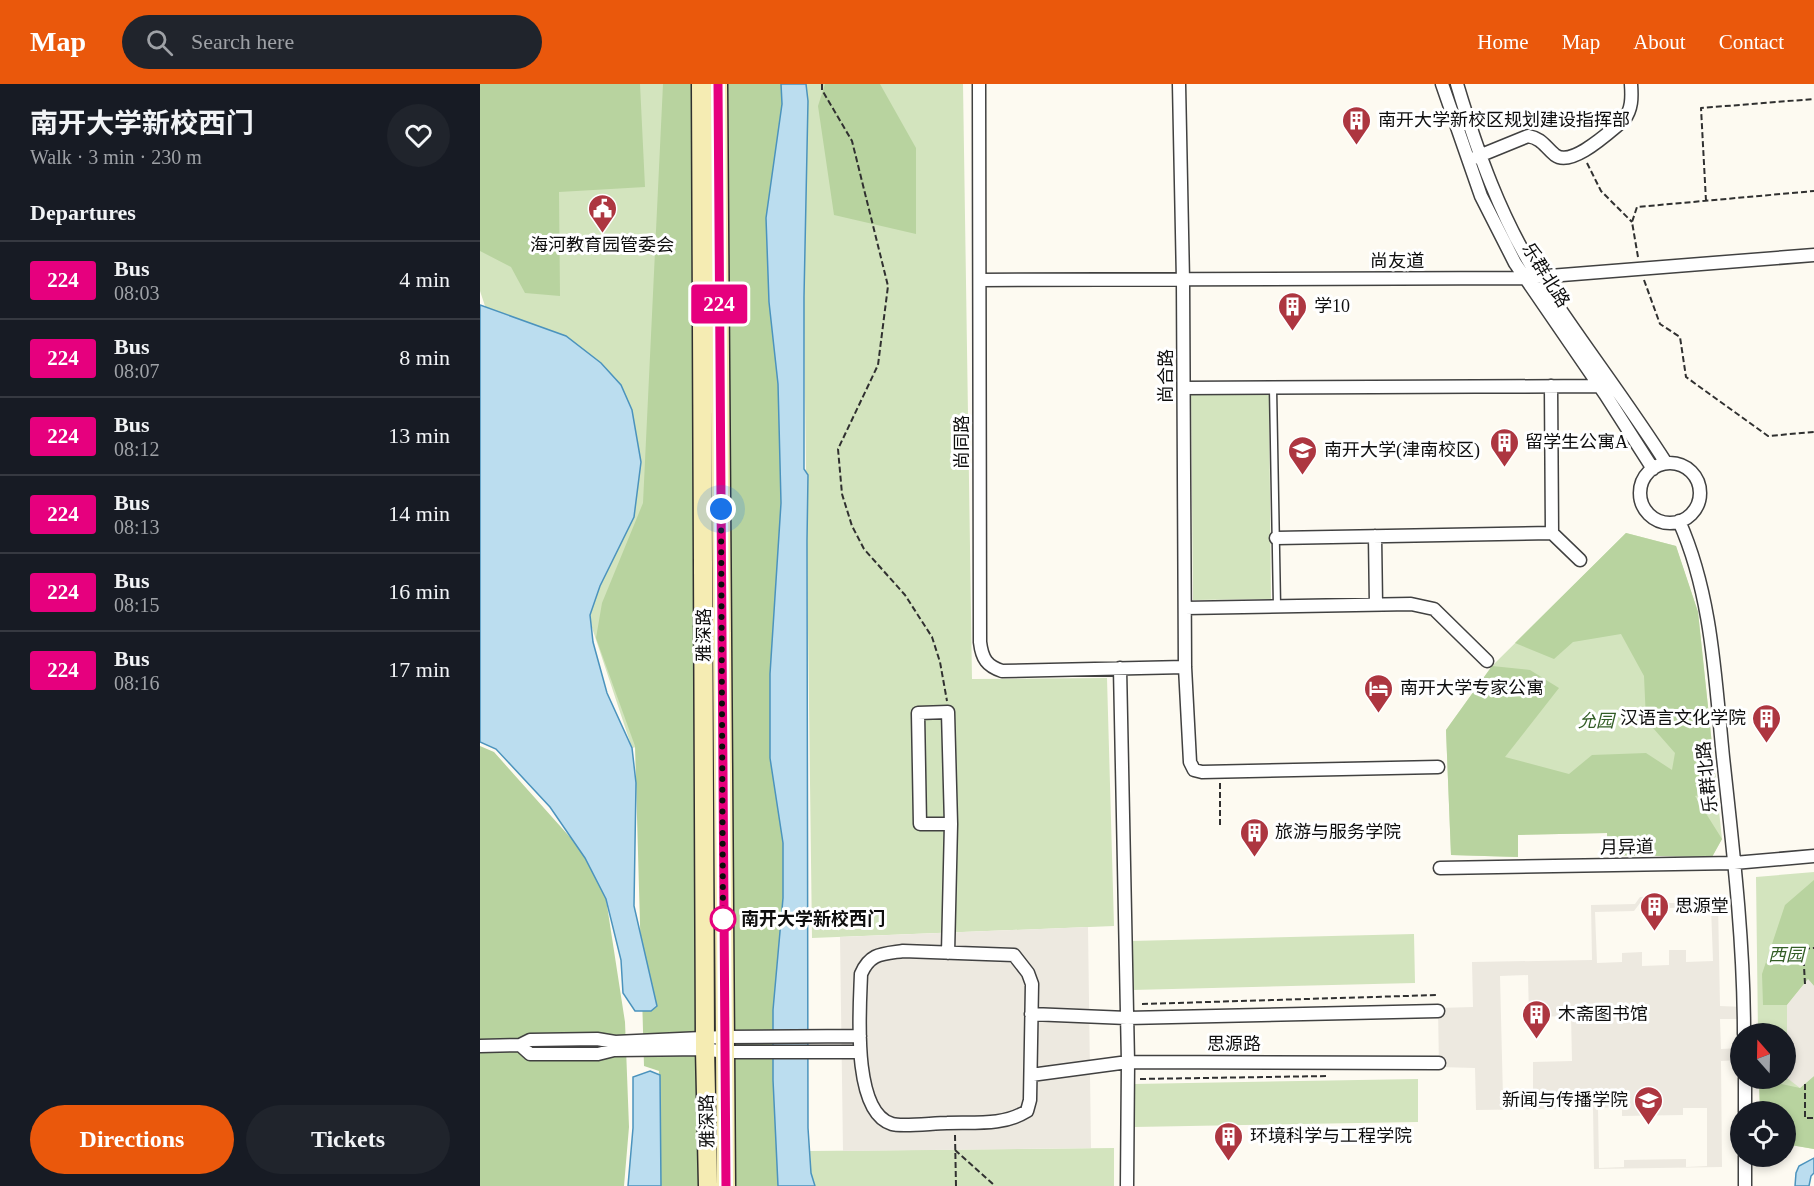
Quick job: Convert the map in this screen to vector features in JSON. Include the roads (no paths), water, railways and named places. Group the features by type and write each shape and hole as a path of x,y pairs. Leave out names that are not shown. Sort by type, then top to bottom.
{"main road":[{"name":"雅深路","path":"701,84 708,1186"},
{"name":"雅深路","path":"718,84 726,1186"}],"street":[{"name":"尚同路","path":"979,84 980,619 982,655 989,667 1002,671 1185,667"},
{"name":"尚合路","path":"1179,84 1183,281 1185,667 1190,762 1194,770 1220,771 1438,767"},
{"name":"乐群北路","path":"1442,84 1481,196 1524,278 1653,468"},
{"name":"乐群北路","path":"1457,84 1499,205 1538,277 1615,385 1666,463"},
{"path":"1467,161 1528,136 1538,138 1556,156 1565,158 1582,152 1624,120 1631,107 1631,84"},
{"name":"尚友道","path":"980,280 1524,278 1814,255"},
{"path":"1184,388 1615,385"},
{"path":"1551,386 1551,532"},
{"path":"1666,463 1675,464 1691,472 1699,488 1699,497 1693,512 1679,521 1662,522 1655,519 1643,507 1640,499 1642,482 1653,468 1666,463"},
{"name":"乐群北路","path":"1679,521 1693,554 1708,621 1739,899 1744,1023"},
{"path":"1276,538 1551,532 1580,560"},
{"path":"1375,536 1376,604"},
{"path":"1185,608 1411,604 1434,609 1487,662"},
{"path":"1120,668 1128,1062 1127,1186"},
{"path":"948,953 951,824 948,712 918,713 920,824 951,824"},
{"name":"月异道","path":"1440,868 1734,863 1814,856"},
{"path":"903,951 948,953 1014,955 1028,973 1032,984 1031,1075 1027,1111 1001,1122 892,1124 877,1114 870,1104 860,1052 861,974 866,963 877,955 903,951"},
{"name":"思源路","path":"1031,1014 1127,1018 1438,1011"},
{"path":"480,1046 520,1046 530,1040 597,1039 615,1042 724,1044 767,1037 860,1036"},
{"path":"724,1044 767,1052 860,1052"},
{"name":"思源路","path":"1031,1075 1128,1062 1439,1063"},
{"path":"1745,1167 1745,1186"}],"lane":[{"path":"1273,388 1277,606"}],"water":[{"path":"781,84 806,84 808,101 804,297 804,469 808,475 808,1128 811,1173 815,1186 778,1186 773,1080 773,1010 783,898 783,843 770,758 770,674 781,503 778,384 769,302 766,218 782,104"},
{"path":"480,305 566,336 601,363 621,385 632,410 641,462 634,517 600,586 590,615 593,642 607,693 632,748 636,783 634,906 657,1006 651,1011 635,1011 623,993 621,960 606,899 585,858 550,807 496,749 480,742"},
{"path":"650,1071 660,1075 661,1186 628,1186 633,1128 633,1077"},
{"path":"1814,1158 1814,1173 1809,1186 1795,1186 1799,1166"}],"place":[{"name":"南开大学新校区规划建设指挥部","path":"1357,146"},
{"name":"海河教育园管委会","path":"602,234"},
{"name":"学10","path":"1293,332"},
{"name":"留学生公寓A","path":"1504,468"},
{"name":"南开大学(津南校区)","path":"1303,476"},
{"name":"南开大学专家公寓","path":"1379,714"},
{"name":"汉语言文化学院","path":"1767,744"},
{"name":"旅游与服务学院","path":"1254,858"},
{"name":"南开大学新校西门","path":"723,919"},
{"name":"思源堂","path":"1654,932"},
{"name":"木斋图书馆","path":"1537,1040"},
{"name":"新闻与传播学院","path":"1649,1126"},
{"name":"环境科学与工程学院","path":"1229,1162"}],"park label":[{"name":"允园","path":"1596,721"},
{"name":"西园","path":"1786,955"}]}
